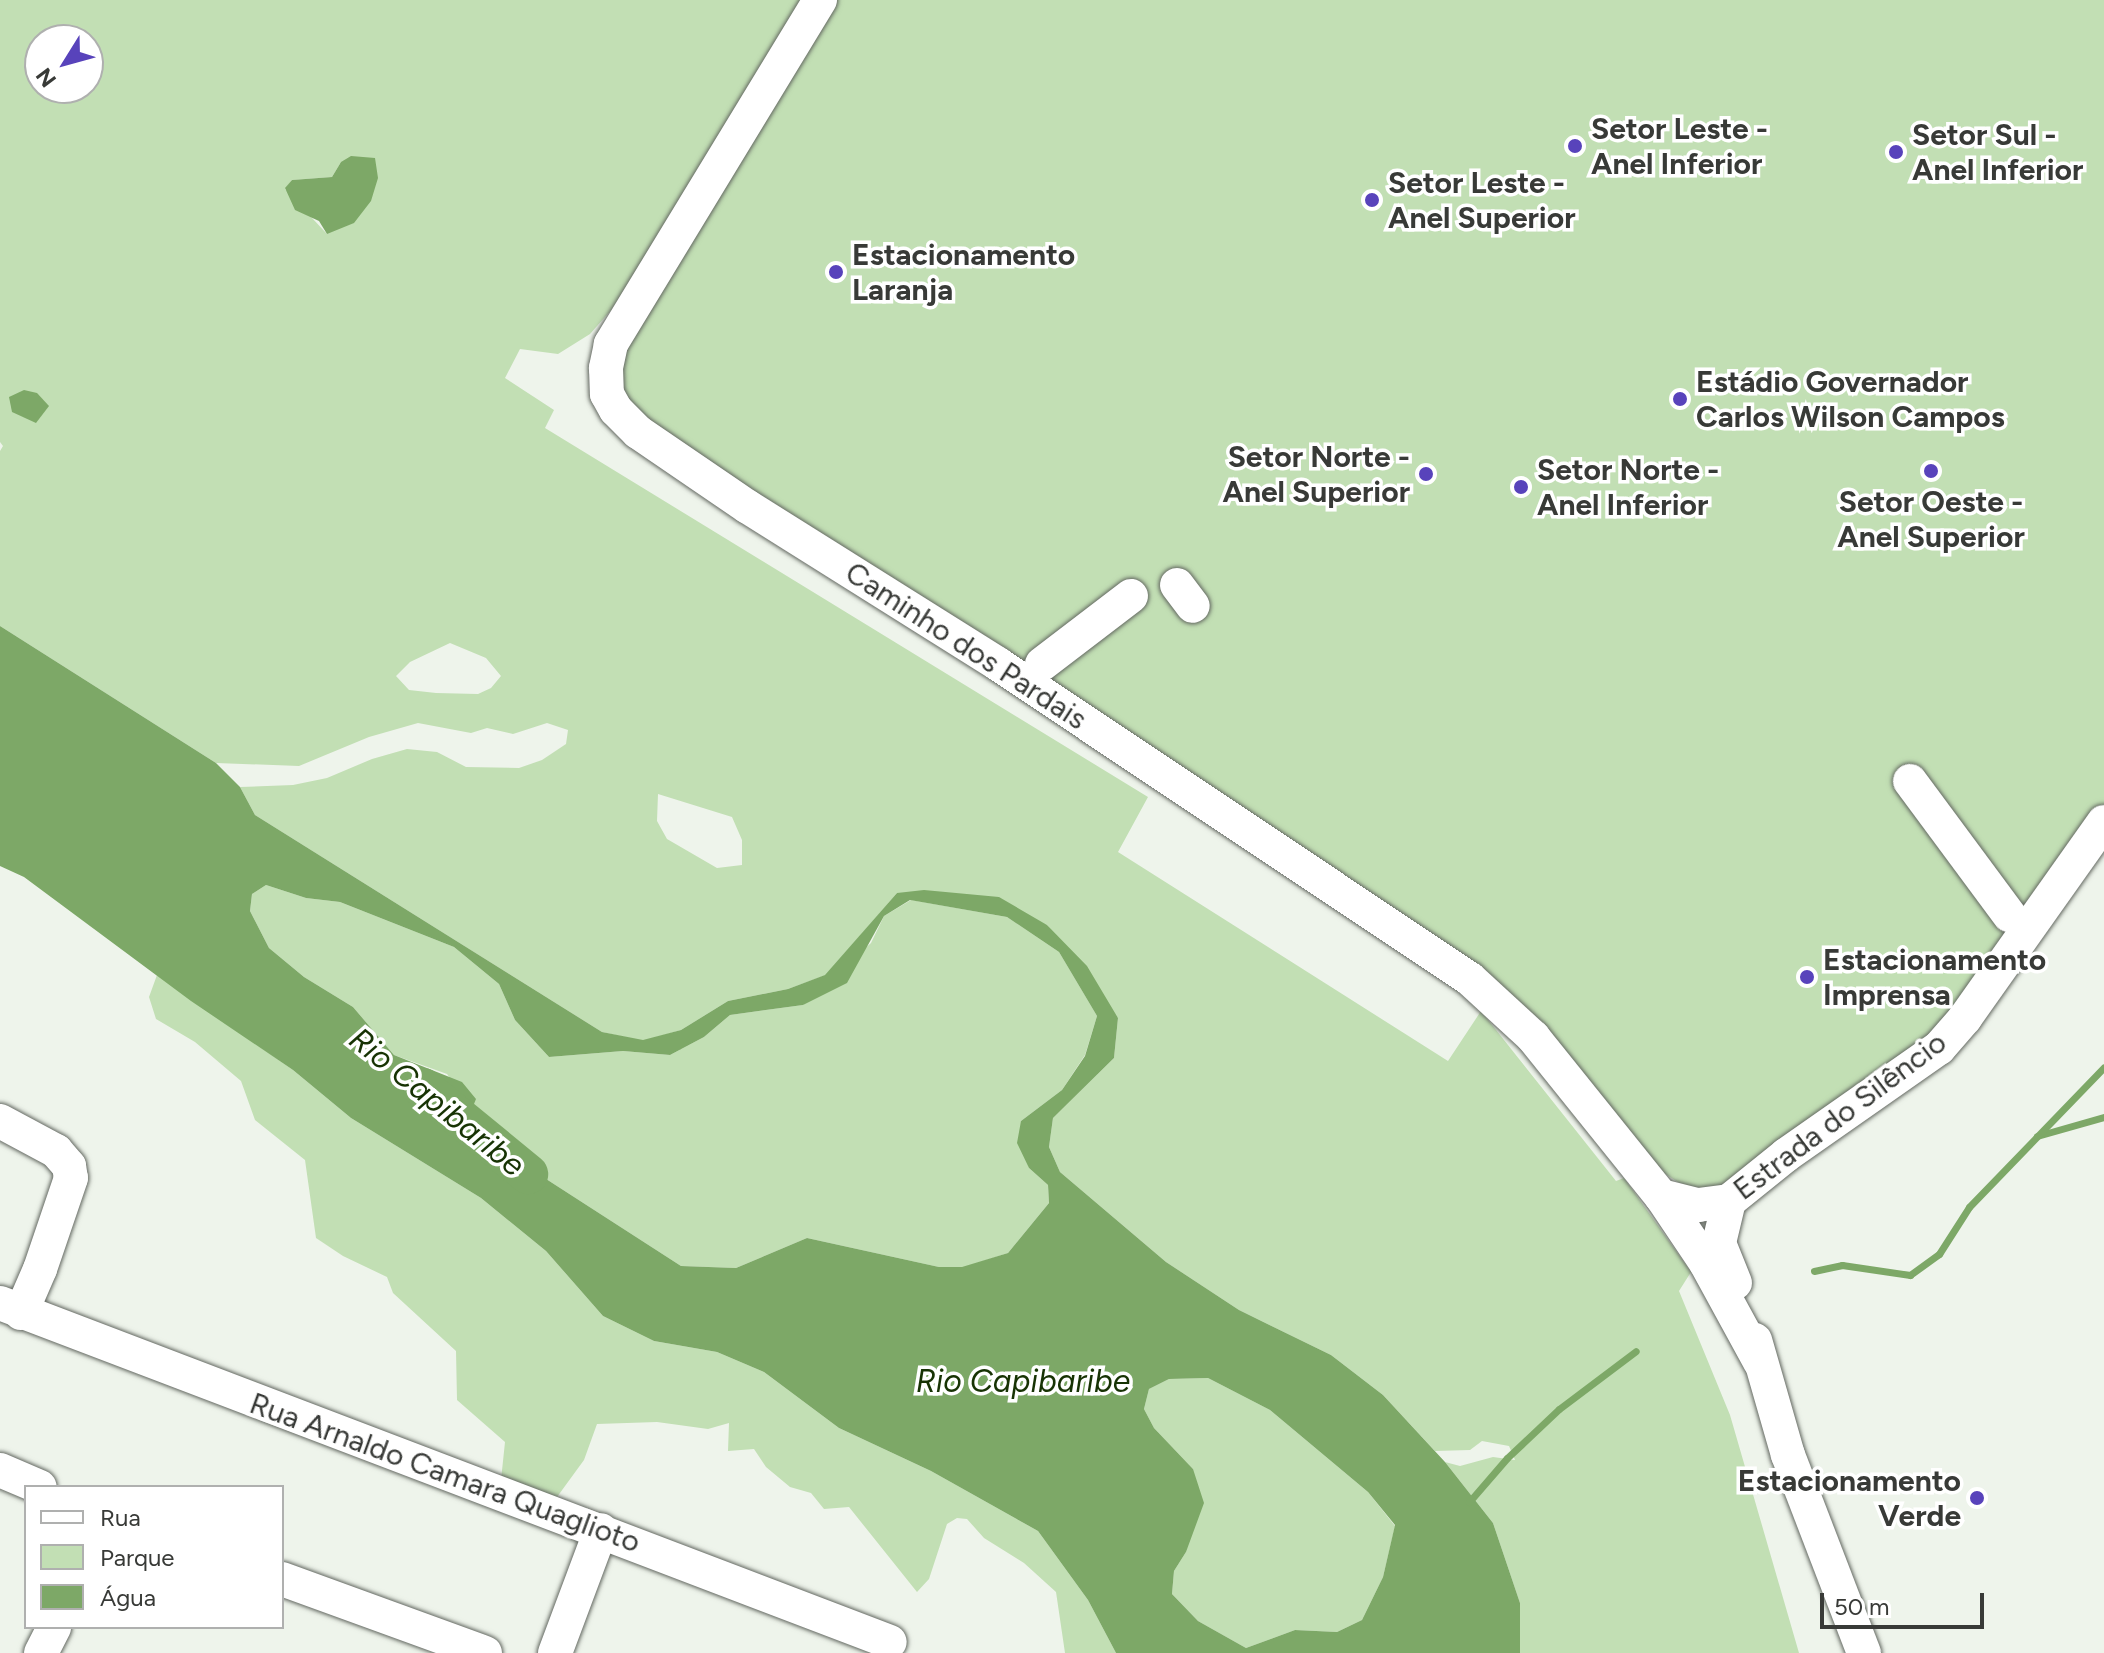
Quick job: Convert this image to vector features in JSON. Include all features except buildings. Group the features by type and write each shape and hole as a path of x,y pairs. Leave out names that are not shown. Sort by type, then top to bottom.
{"street":[{"name":"Caminho dos Pardais","path":"820,0 611,344 606,368 607,394 616,410 638,432 671,456 998,664 1470,979 1533,1037 1661,1196 1706,1263 1760,1362"},
{"path":"1042,664 1131,596"},
{"path":"1910,781 2009,915"},
{"name":"Estrada do Silêncio","path":"1661,1196 1698,1205 1729,1201 1786,1155 1939,1048 1965,1018 2104,822"},
{"path":"0,1121 56,1151 69,1166 71,1178 40,1269 10,1308"},
{"path":"1729,1201 1719,1243 1749,1318 1788,1455 1864,1653"},
{"name":"Rua Arnaldo Camara Quaglioto","path":"10,1308 890,1642"},
{"path":"0,1470 35,1485"},
{"path":"555,1653 601,1530"},
{"path":"284,1580 485,1653"},
{"path":"41,1653 53,1629"}],"green space":[{"path":"0,0 804,0 612,309 590,334 558,354 520,349 505,378 554,410 545,428 1148,797 1118,852 1448,1061 1481,1011 1616,1181 1624,1178 1691,1272 1679,1291 1730,1415 1799,1653 1520,1653 1520,1603 1493,1523 1445,1462 1460,1466 1493,1457 1515,1460 1509,1446 1482,1441 1470,1450 1435,1451 1383,1395 1331,1355 1239,1310 1166,1262 1060,1172 1049,1147 1053,1118 1114,1058 1118,1018 1047,925 897,893 826,975 788,989 728,1001 681,1030 643,1041 602,1032 255,815 240,787 293,785 327,778 372,759 407,749 437,752 466,767 519,768 542,760 566,744 568,730 547,723 513,734 487,728 471,733 418,723 369,737 299,766 216,763 0,626 0,451 3,446 0,442","holes":["341,162 327,234 285,189 292,180 332,177","450,643 486,658 501,676 491,688 478,694 409,690 396,676 410,662","658,794 732,817 742,840 742,865 717,868 667,839 657,821"]},
{"path":"820,0 2104,0 2104,822 1965,1018 1701,1197 1653,1166 1565,1056 659,448 606,368"},
{"path":"266,885 306,898 340,902 454,947 499,984 515,1020 549,1057 623,1051 670,1055 704,1037 730,1015 803,1005 871,943 884,916 911,900 1007,917 1059,952 1097,1016 1085,1055 1062,1090 1021,1121 1029,1168 1048,1185 1049,1203 1008,1253 962,1268 939,1267 807,1238 736,1268 681,1266 543,1177 523,1153 501,1139 478,1139 466,1124 472,1110 447,1074 394,1055 353,1007 304,977 269,948 250,911 252,894"},
{"path":"157,975 293,1070 351,1118 481,1198 546,1251 603,1316 654,1341 717,1352 764,1372 839,1428 931,1471 1038,1531 1088,1600 1116,1653 1065,1653 1056,1592 1024,1563 984,1538 967,1519 957,1518 947,1524 929,1579 917,1592 849,1507 824,1509 811,1493 790,1487 766,1467 754,1449 728,1451 729,1423 708,1429 657,1422 597,1424 584,1460 557,1497 501,1480 505,1442 457,1400 456,1351 393,1293 387,1277 343,1256 316,1238 305,1160 255,1120 241,1081 195,1042 156,1019 149,997"},
{"path":"1208,1378 1270,1410 1368,1492 1395,1526 1383,1577 1362,1620 1337,1632 1295,1630 1246,1648 1198,1621 1172,1594 1174,1571 1186,1552 1193,1469 1154,1428 1144,1409 1149,1389 1169,1379"}],"water":[{"path":"351,156 375,158 378,178 371,201 354,223 327,234 319,221 295,210 285,188 292,180 332,177 341,162"},
{"path":"24,390 37,393 49,406 36,423 12,412 9,397"},
{"name":"Rio Capibaribe","path":"0,626 216,763 240,787 255,815 602,1032 643,1040 681,1030 728,1001 788,989 825,975 897,893 924,890 999,897 1047,925 1087,966 1118,1018 1114,1058 1053,1118 1049,1147 1060,1172 1166,1262 1239,1310 1331,1355 1383,1395 1445,1462 1493,1523 1520,1603 1520,1653 1116,1653 1088,1600 1038,1531 931,1471 839,1428 764,1372 717,1352 654,1341 603,1316 546,1251 481,1198 351,1118 293,1070 191,1001 24,877 0,866","holes":["266,885 306,898 340,902 454,947 499,984 515,1020 549,1057 623,1051 670,1055 704,1037 730,1015 803,1005 847,983 884,916 910,900 1007,917 1059,952 1097,1016 1085,1056 1062,1090 1021,1121 1017,1143 1029,1168 1048,1185 1049,1203 1008,1253 962,1267 939,1267 807,1238 736,1268 681,1266 543,1177 523,1153 501,1139 478,1139 466,1124 476,1099 462,1082 394,1055 353,1007 304,977 269,948 250,911 252,894","1208,1378 1270,1410 1368,1492 1395,1525 1383,1577 1362,1620 1337,1632 1295,1630 1246,1648 1198,1621 1172,1594 1174,1571 1186,1552 1204,1503 1193,1469 1154,1428 1144,1409 1149,1389 1169,1379"]}],"waterway":[{"path":"1814,1271 1842,1265 1910,1275 1939,1254 1969,1207 2104,1067"},
{"name":"Rio Capibaribe","path":"423,1088 528,1174"},
{"path":"2037,1136 2104,1117"},
{"path":"1469,1502 1507,1458 1559,1409 1636,1351"}],"place":[{"name":"Setor Leste - Anel Inferior","path":"1575,146"},
{"name":"Setor Sul - Anel Inferior","path":"1896,152"},
{"name":"Setor Leste - Anel Superior","path":"1372,200"},
{"name":"Estacionamento Laranja","path":"836,272"},
{"name":"Estádio Governador Carlos Wilson Campos","path":"1680,399"},
{"name":"Setor Oeste - Anel Superior","path":"1931,471"},
{"name":"Setor Norte - Anel Superior","path":"1426,474"},
{"name":"Setor Norte - Anel Inferior","path":"1521,487"},
{"name":"Estacionamento Imprensa","path":"1807,977"},
{"name":"Estacionamento Verde","path":"1977,1498"}]}
